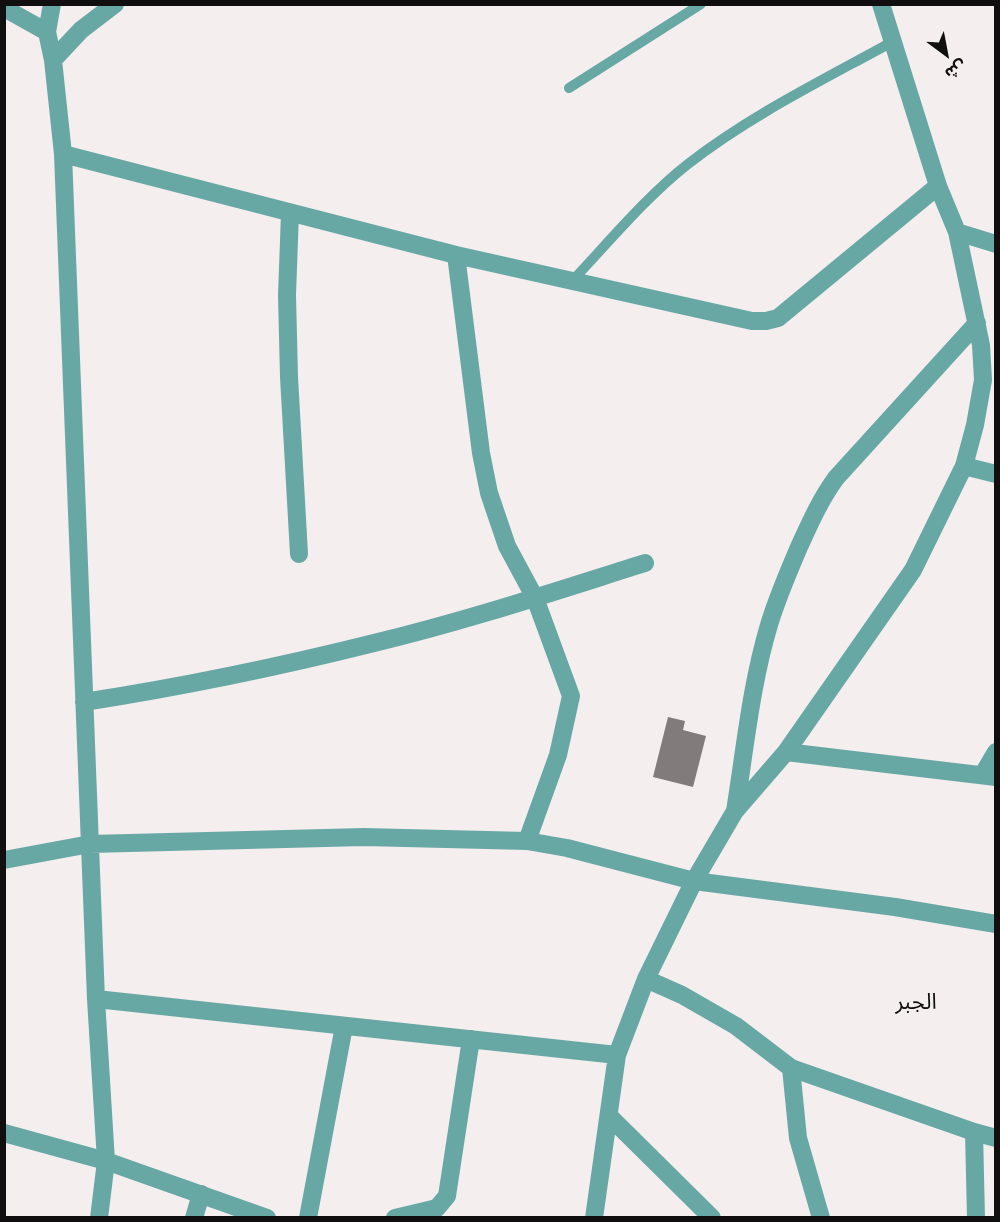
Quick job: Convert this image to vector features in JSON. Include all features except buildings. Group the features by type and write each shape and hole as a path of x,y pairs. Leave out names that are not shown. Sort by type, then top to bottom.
{"street":[{"path":"52,4 47,32 53,60 63,154 96,999 106,1161 99,1218"},
{"path":"53,60 81,30 115,4"},
{"path":"594,1218 617,1055 646,979 694,881 735,811 786,752 913,570 964,466 975,425 983,380 981,345 957,232 938,186 881,4"},
{"path":"4,8 47,32"},
{"path":"63,154 456,255 752,321 778,318 938,186"},
{"path":"290,213 287,295 289,377 300,554"},
{"path":"957,232 996,244"},
{"path":"456,255 481,453 489,493 507,546 535,598 572,696 558,755 526,841"},
{"path":"735,811 754,688 769,626 787,574 813,514 836,478 977,323"},
{"path":"964,466 996,474"},
{"path":"84,702 223,677 376,643 535,598 645,563"},
{"path":"786,752 989,775 996,752"},
{"path":"4,860 90,844 363,837 526,841 567,848 694,881 894,907 996,924"},
{"path":"646,979 682,995 736,1026 791,1068 996,1138"},
{"path":"96,999 617,1055"},
{"path":"308,1218 344,1026"},
{"path":"395,1218 437,1208 447,1196 471,1039"},
{"path":"791,1068 798,1138 820,1218"},
{"path":"609,1116 712,1218"},
{"path":"974,1132 976,1218"},
{"path":"4,1133 106,1161 267,1218"},
{"path":"195,1218 201,1194"}],"lane":[{"path":"569,88 701,4"},
{"path":"572,280 652,197 686,166 728,134 892,42"}],"district":[{"name":"الجبر","path":"916,1003"}]}
